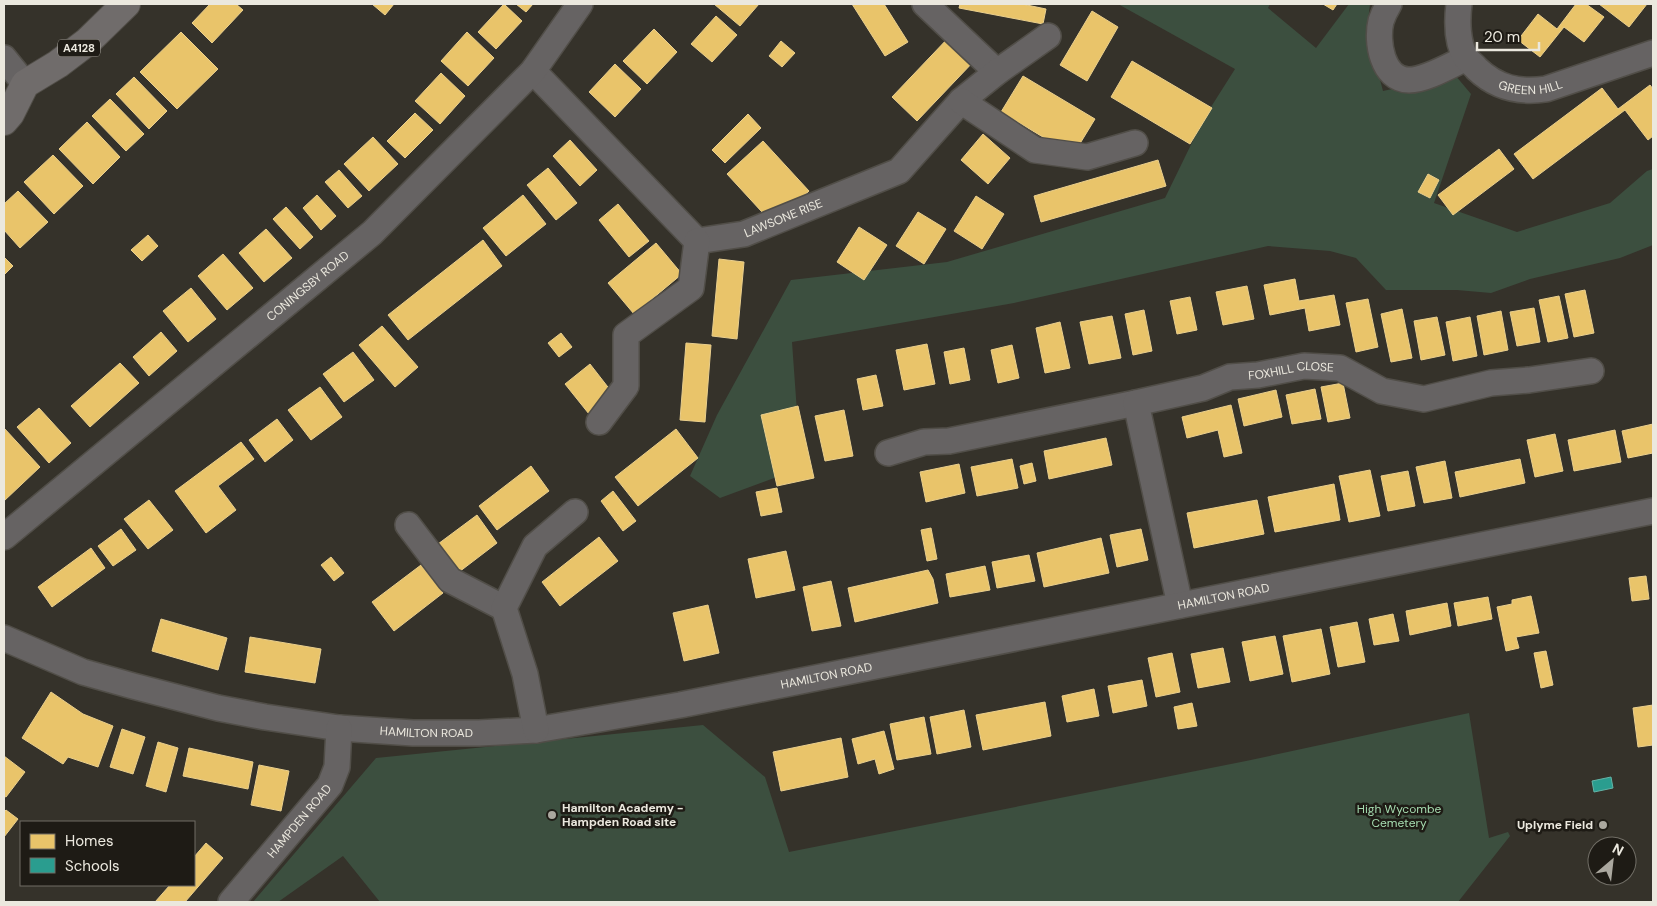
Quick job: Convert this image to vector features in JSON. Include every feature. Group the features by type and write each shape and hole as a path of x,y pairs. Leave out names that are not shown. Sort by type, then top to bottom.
{"main road":[{"name":"A4128","path":"4,121 10,114 26,84 58,64 87,42 126,4"}],"street":[{"name":"CONINGSBY ROAD","path":"4,537 372,234 533,70 580,4"},
{"path":"925,4 997,72"},
{"path":"1389,4 1381,20 1380,42 1382,54 1386,66 1393,74 1409,80 1437,72 1466,58 1460,41 1459,4"},
{"name":"LAWSONE RISE","path":"697,241 744,234 899,171 961,100 1048,36"},
{"name":"GREEN HILL","path":"1466,58 1482,73 1497,83 1513,89 1530,91 1564,83 1653,53"},
{"path":"4,58 26,84"},
{"path":"533,70 697,241 691,288 626,336 626,386 599,422"},
{"path":"961,100 1035,150 1087,157 1135,143"},
{"name":"FOXHILL CLOSE","path":"888,453 924,442 949,441 1136,403 1203,388 1230,377 1258,375 1304,366 1340,368 1382,391 1424,399 1491,383 1529,380 1591,371"},
{"path":"1136,403 1180,605"},
{"name":"HAMILTON ROAD","path":"4,638 84,672 218,708 265,718 339,728 413,733 479,733 536,730 680,705 1653,511"},
{"path":"536,730 525,674 504,608 535,546 575,512"},
{"path":"408,524 450,580 504,608"},
{"name":"HAMPDEN ROAD","path":"231,902 330,784 337,767 339,728"}],"green space":[{"path":"1118,4 1270,4 1268,8 1316,48 1349,4 1370,4 1367,30 1383,91 1455,75 1471,94 1434,203 1517,232 1610,203 1647,171 1653,169 1653,245 1620,258 1530,279 1491,293 1457,290 1386,290 1356,258 1330,251 1268,246 1014,303 792,342 801,468 720,498 690,476 717,415 791,280 947,262 1165,198 1204,118 1235,69"},
{"name":"High Wycombe Cemetery","path":"1469,713 1489,838 1508,832 1510,836 1458,902 380,902 343,856 278,902 253,902 376,758 703,725 765,777 789,852 1246,761"}],"building: Homes":[{"path":"210,4 236,4 243,10 212,43 192,23"},
{"path":"372,4 394,4 385,15"},
{"path":"504,4 522,21 496,49 478,32"},
{"path":"516,4 533,4 526,12"},
{"path":"714,4 759,4 740,26"},
{"path":"852,4 884,4 908,42 885,56"},
{"path":"960,4 1022,4 1046,9 1043,24 959,8"},
{"path":"1323,4 1337,4 1333,10"},
{"path":"1576,4 1586,4 1604,17 1584,42 1564,27 1540,57 1518,40 1538,14 1557,29"},
{"path":"1599,4 1647,4 1629,27"},
{"path":"1092,11 1118,27 1087,81 1060,65"},
{"path":"716,16 737,35 712,62 691,44"},
{"path":"654,29 677,52 647,84 623,61"},
{"path":"181,32 218,69 177,109 140,72"},
{"path":"467,32 494,58 468,86 441,61"},
{"path":"951,35 976,59 917,121 892,97"},
{"path":"781,41 795,53 782,67 769,56"},
{"path":"1132,61 1212,108 1190,144 1111,97"},
{"path":"615,64 641,89 615,117 589,92"},
{"path":"441,73 465,96 440,124 415,101"},
{"path":"1023,76 1095,119 1073,155 1001,112"},
{"path":"134,77 167,111 149,129 116,94"},
{"path":"1650,85 1653,89 1653,136 1648,140 1625,110 1533,179 1514,154 1602,88 1618,109"},
{"path":"110,99 144,134 126,151 92,116"},
{"path":"415,113 433,130 405,158 387,141"},
{"path":"748,114 761,128 725,163 712,150"},
{"path":"87,122 120,157 93,184 59,149"},
{"path":"983,134 1010,158 988,184 961,160"},
{"path":"373,137 398,164 369,191 344,164"},
{"path":"570,140 597,170 580,186 553,156"},
{"path":"763,141 809,191 773,224 727,174"},
{"path":"1499,149 1514,169 1453,215 1438,195"},
{"path":"53,155 83,186 54,214 24,182"},
{"path":"1158,160 1166,186 1041,222 1034,196"},
{"path":"548,168 577,203 556,220 527,185"},
{"path":"339,170 362,196 348,208 325,182"},
{"path":"1428,174 1439,180 1430,198 1418,192"},
{"path":"18,191 48,222 20,248 4,230 4,204"},
{"path":"317,195 336,216 321,230 303,208"},
{"path":"523,195 546,224 506,256 483,228"},
{"path":"976,196 1004,214 982,249 954,231"},
{"path":"618,204 649,241 629,257 599,220"},
{"path":"286,207 313,237 300,249 273,219"},
{"path":"918,212 946,229 924,264 896,246"},
{"path":"859,227 887,245 864,280 837,262"},
{"path":"266,229 292,258 264,282 239,253"},
{"path":"148,235 158,246 142,261 131,250"},
{"path":"483,240 502,266 408,340 388,315"},
{"path":"656,243 682,274 634,314 608,283"},
{"path":"223,254 253,288 227,310 198,276"},
{"path":"4,257 13,266 4,275"},
{"path":"719,259 744,262 737,339 712,336"},
{"path":"1295,279 1299,301 1334,295 1340,325 1309,331 1305,308 1270,315 1264,285"},
{"path":"1247,286 1254,319 1223,325 1216,292"},
{"path":"191,288 216,319 188,342 163,311"},
{"path":"1585,290 1594,333 1574,337 1565,294"},
{"path":"1559,296 1568,338 1548,342 1539,300"},
{"path":"1190,297 1197,330 1177,334 1170,301"},
{"path":"1368,299 1378,347 1356,352 1346,303"},
{"path":"1534,308 1540,342 1517,346 1510,312"},
{"path":"1402,309 1412,358 1391,362 1381,314"},
{"path":"1144,310 1152,351 1133,355 1125,314"},
{"path":"1501,311 1508,350 1484,355 1477,316"},
{"path":"1112,316 1121,358 1089,364 1080,322"},
{"path":"1437,317 1445,355 1421,360 1414,321"},
{"path":"1470,317 1477,356 1453,361 1446,322"},
{"path":"1060,322 1070,368 1045,373 1036,328"},
{"path":"382,326 418,367 395,387 359,345"},
{"path":"161,332 177,351 149,376 133,357"},
{"path":"561,333 572,347 559,357 548,343"},
{"path":"686,343 711,345 705,422 680,420"},
{"path":"927,344 935,384 904,390 896,350"},
{"path":"1012,345 1019,378 998,383 991,350"},
{"path":"964,348 970,380 950,384 944,352"},
{"path":"353,352 374,380 344,402 323,374"},
{"path":"120,363 139,383 90,427 71,406"},
{"path":"590,364 618,400 593,419 565,384"},
{"path":"876,375 883,406 863,410 857,379"},
{"path":"1343,383 1350,418 1328,422 1321,387"},
{"path":"320,387 342,417 311,440 288,410"},
{"path":"1315,389 1321,419 1292,424 1286,395"},
{"path":"1276,390 1282,417 1244,426 1238,399"},
{"path":"1231,405 1242,453 1224,457 1218,430 1187,438 1182,417"},
{"path":"798,406 814,478 777,486 761,415"},
{"path":"39,408 71,443 49,463 17,427"},
{"path":"844,410 853,456 825,461 815,416"},
{"path":"277,419 293,440 265,462 249,440"},
{"path":"1653,424 1653,453 1628,458 1622,431"},
{"path":"4,428 40,467 4,501"},
{"path":"676,429 698,458 638,506 615,477"},
{"path":"1615,430 1621,462 1574,471 1568,440"},
{"path":"1555,434 1563,471 1535,477 1527,440"},
{"path":"1106,438 1112,465 1049,479 1044,451"},
{"path":"241,442 254,459 218,486 236,510 206,533 175,491"},
{"path":"1012,459 1018,488 977,496 971,467"},
{"path":"1520,459 1525,483 1460,497 1455,472"},
{"path":"1445,461 1452,498 1424,503 1416,467"},
{"path":"1032,463 1036,481 1024,484 1020,466"},
{"path":"959,464 965,493 926,502 920,472"},
{"path":"531,466 549,491 497,530 479,506"},
{"path":"1370,470 1380,516 1349,522 1339,476"},
{"path":"1408,471 1415,506 1388,511 1381,476"},
{"path":"1334,484 1340,520 1275,532 1268,497"},
{"path":"777,488 782,512 761,516 756,492"},
{"path":"613,491 636,521 623,531 601,501"},
{"path":"149,500 173,530 148,549 124,519"},
{"path":"1257,500 1264,534 1194,548 1187,513"},
{"path":"477,515 497,543 459,572 438,544"},
{"path":"931,528 937,559 927,561 921,530"},
{"path":"121,529 136,550 113,566 98,546"},
{"path":"1141,529 1148,560 1117,567 1110,535"},
{"path":"599,537 618,561 560,606 542,582"},
{"path":"1101,538 1109,573 1044,587 1037,553"},
{"path":"91,548 105,568 52,607 38,587"},
{"path":"786,551 795,590 756,598 748,559"},
{"path":"1029,555 1035,581 997,588 992,562"},
{"path":"331,557 344,573 334,581 321,565"},
{"path":"421,565 443,593 394,631 372,602"},
{"path":"985,566 990,590 950,597 946,574"},
{"path":"928,570 933,579 938,603 855,622 848,588"},
{"path":"1646,576 1649,599 1632,601 1629,578"},
{"path":"831,581 841,626 812,631 803,587"},
{"path":"1531,596 1539,633 1516,637 1519,648 1506,651 1497,607 1512,604 1512,600"},
{"path":"1488,597 1492,619 1458,626 1454,603"},
{"path":"1447,603 1451,626 1410,635 1406,611"},
{"path":"708,605 719,653 684,661 673,613"},
{"path":"1393,614 1399,641 1374,645 1369,619"},
{"path":"161,619 227,638 218,670 152,651"},
{"path":"1357,622 1365,662 1338,667 1330,627"},
{"path":"1321,629 1330,674 1292,682 1283,636"},
{"path":"1275,636 1283,674 1250,681 1242,642"},
{"path":"250,637 321,649 315,683 245,672"},
{"path":"1223,648 1230,682 1198,688 1191,654"},
{"path":"1546,651 1553,685 1541,688 1534,653"},
{"path":"1172,653 1180,692 1156,697 1148,658"},
{"path":"1142,680 1147,706 1113,713 1108,686"},
{"path":"1094,689 1099,716 1067,722 1062,696"},
{"path":"51,692 83,714 113,726 98,767 68,757 63,764 22,738"},
{"path":"1045,702 1051,736 983,750 976,715"},
{"path":"1192,703 1197,726 1178,729 1174,707"},
{"path":"1653,705 1653,745 1638,747 1633,708"},
{"path":"964,710 971,747 937,754 930,717"},
{"path":"924,717 931,754 897,760 890,724"},
{"path":"122,729 145,737 133,774 110,767"},
{"path":"884,731 894,769 879,774 875,759 858,764 852,739"},
{"path":"841,738 848,777 781,791 773,752"},
{"path":"158,742 178,748 166,792 146,786"},
{"path":"189,748 253,762 248,789 183,776"},
{"path":"4,756 25,772 6,797 4,796"},
{"path":"259,765 289,771 281,811 251,805"},
{"path":"6,810 18,819 4,837 4,812"},
{"path":"206,843 223,858 185,902 155,902 169,886 195,886 195,856"}],"building: Schools":[{"path":"1611,777 1613,788 1594,792 1592,781"}],"place":[{"name":"Hamilton Academy - Hampden Road site","path":"552,815"},
{"name":"Uplyme Field","path":"1603,825"}]}
